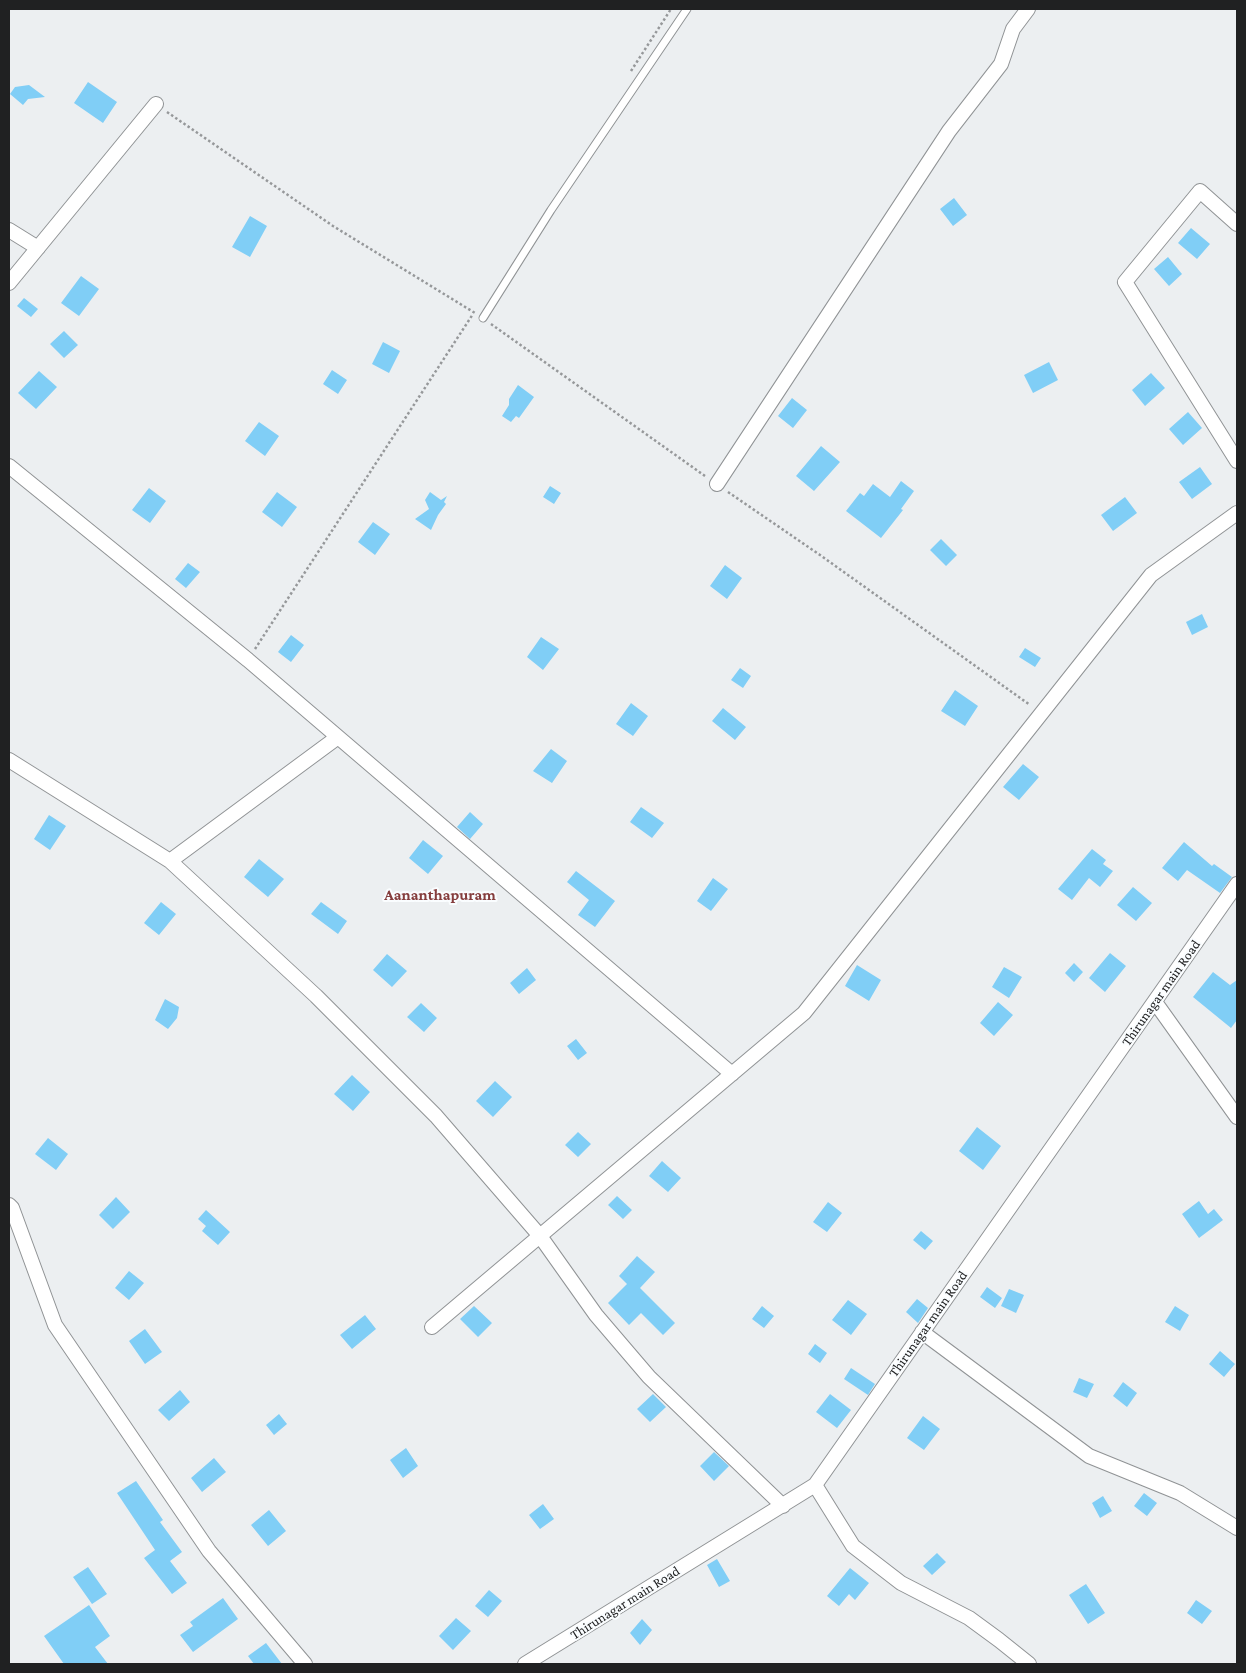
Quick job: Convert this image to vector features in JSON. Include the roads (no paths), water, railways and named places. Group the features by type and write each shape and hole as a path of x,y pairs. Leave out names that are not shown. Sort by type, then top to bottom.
{"street":[{"path":"717,484 949,131 1001,64 1013,29 1028,9"},
{"path":"9,283 156,104"},
{"path":"1237,224 1200,190 1125,282 1237,460"},
{"path":"9,230 38,248"},
{"path":"9,466 248,660 732,1074"},
{"path":"432,1328 804,1013 1151,575 1237,514"},
{"path":"170,861 338,737"},
{"path":"9,760 170,861 316,996 436,1116 540,1236 596,1315 649,1377 782,1506"},
{"name":"Thirunagar main Road","path":"525,1664 815,1485 1237,884"},
{"path":"1155,1002 1237,1117"},
{"path":"9,1205 12,1208 54,1325 209,1551 305,1664"},
{"path":"922,1332 1090,1456 1180,1493 1237,1528"},
{"path":"815,1485 853,1546 902,1583 969,1618 1029,1664"}],"lane":[{"path":"483,318 551,210 687,9"}],"district":[{"name":"Aananthapuram","path":"440,895"}]}
